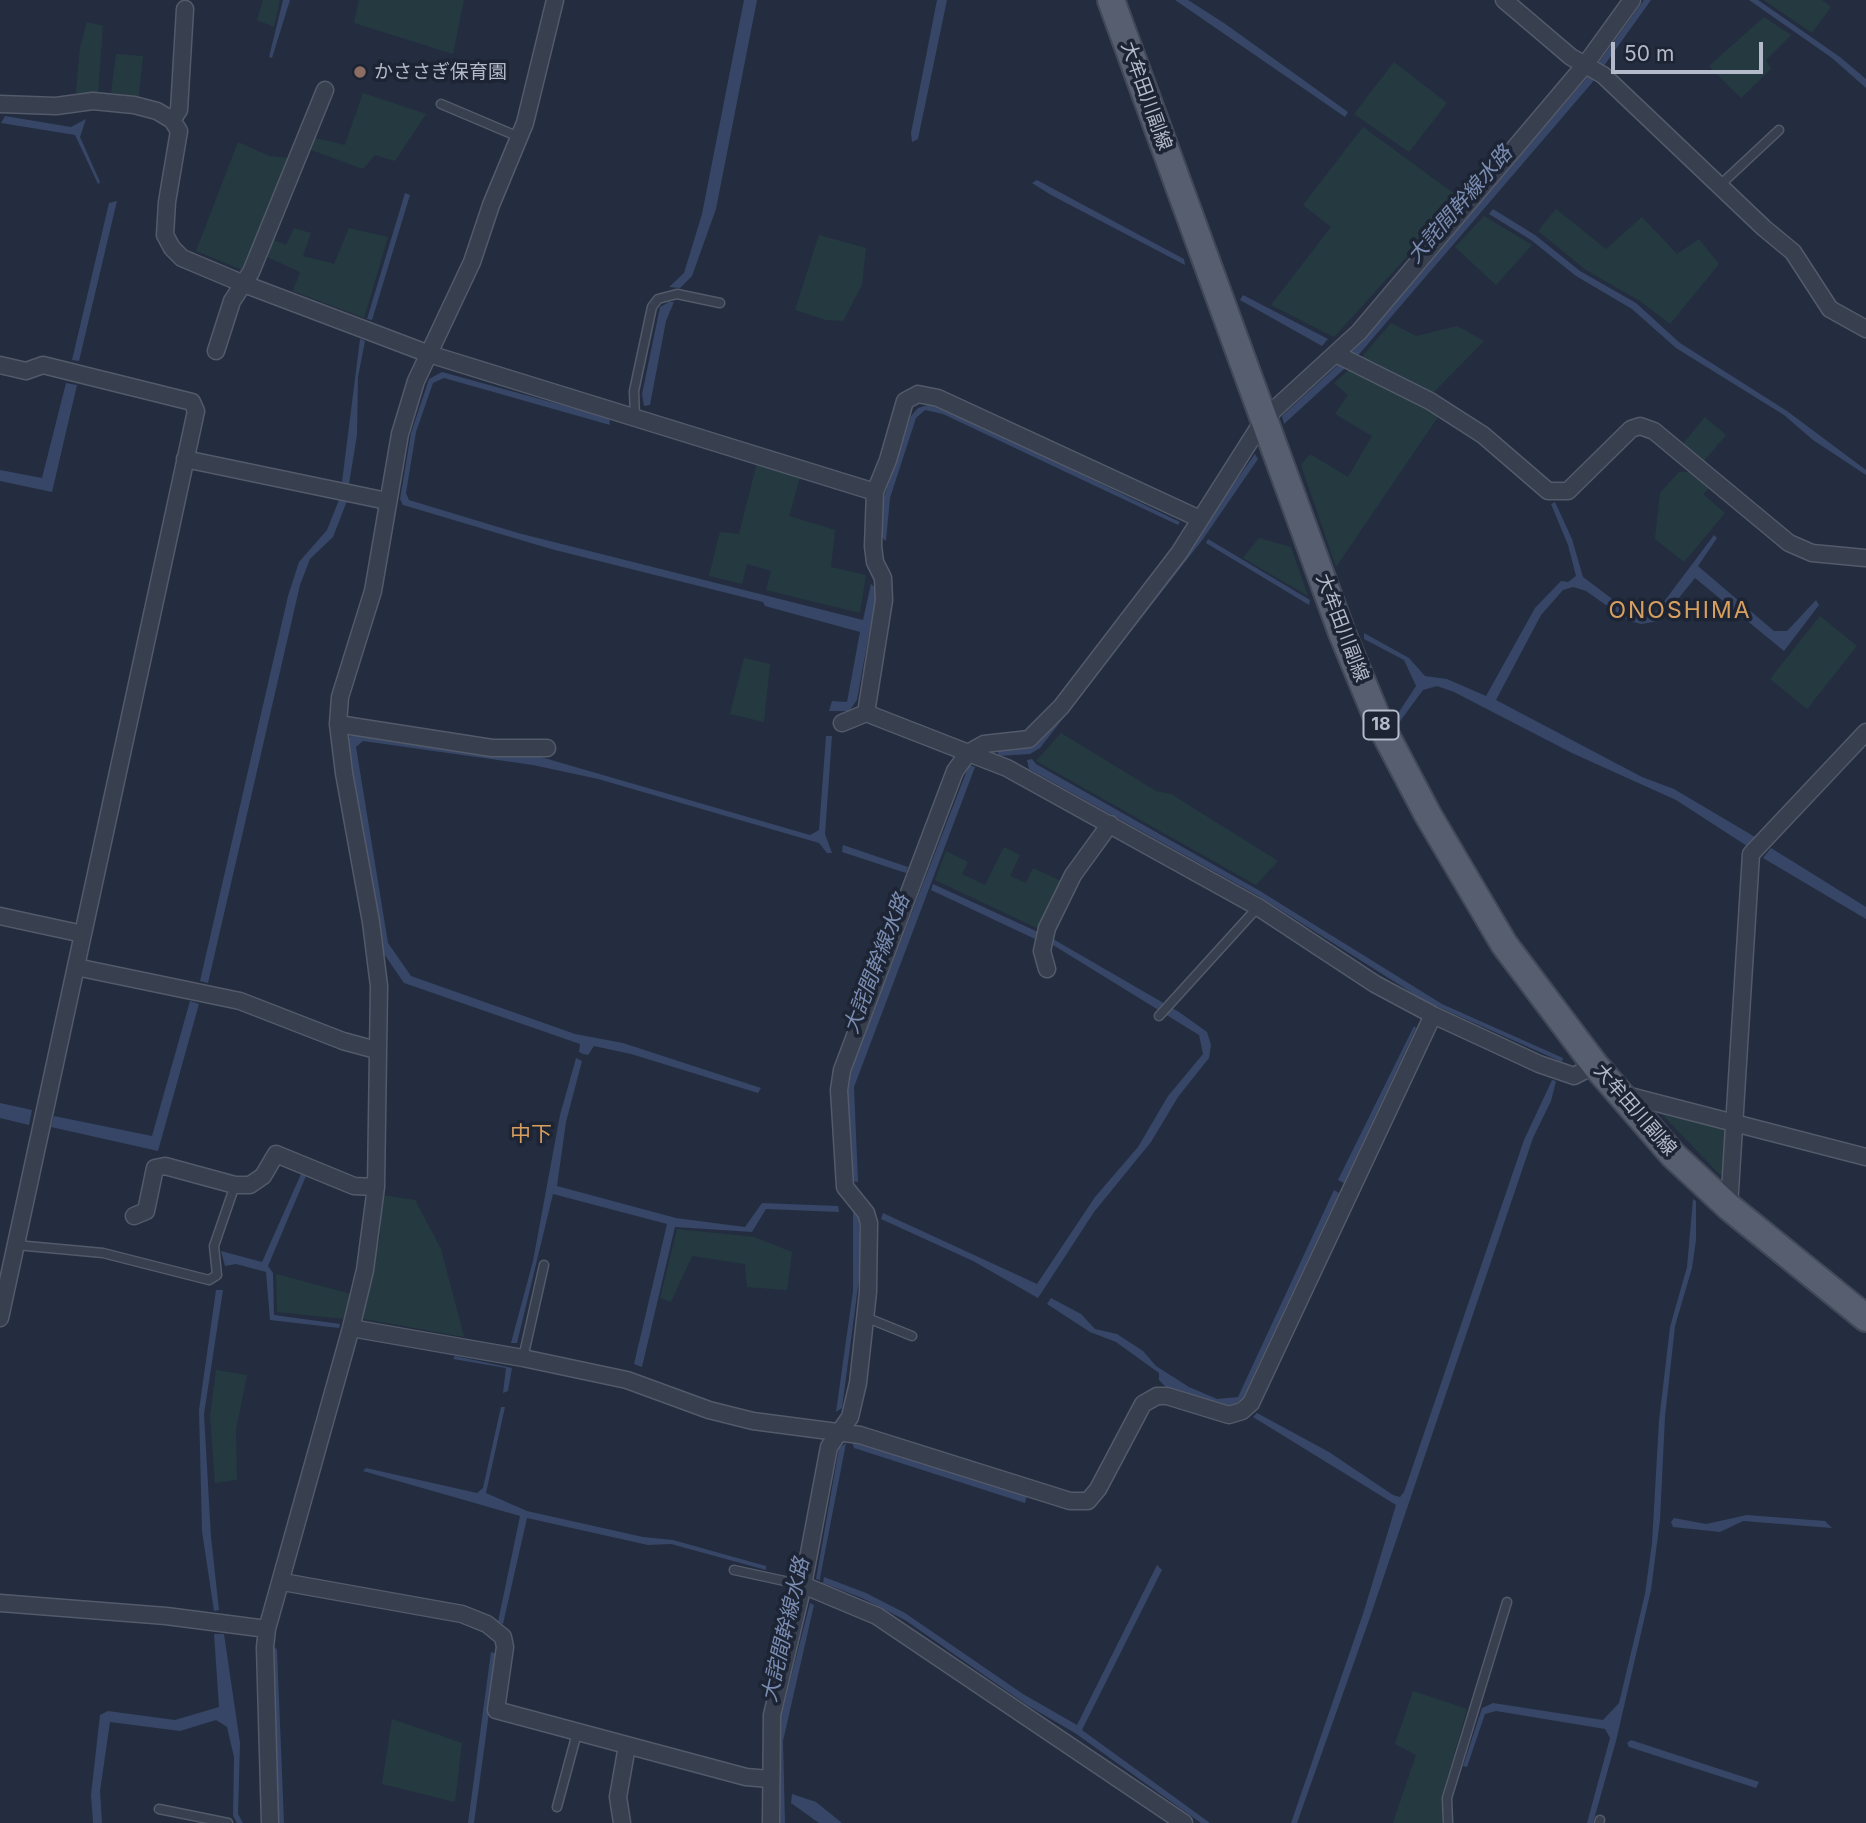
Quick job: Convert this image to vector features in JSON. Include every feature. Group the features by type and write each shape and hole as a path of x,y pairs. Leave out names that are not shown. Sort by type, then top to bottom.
{"main road":[{"name":"大牟田川副線","path":"1116,2 1342,633 1378,720 1427,815 1504,944 1595,1065 1674,1154 1729,1207 1866,1318"}],"street":[{"path":"270,1823 265,1647 267,1629 283,1582 351,1328 368,1256 376,1187 379,986 338,724 340,698 378,570 387,501 400,434 416,381 472,262 491,205 519,137 555,0"},
{"path":"1504,0 1585,65 1603,75 1793,253 1830,309 1866,329"},
{"path":"771,1823 769,1779 772,1715 803,1585 829,1447 850,1416 865,1317 869,1223 866,1213 845,1187 839,1090 842,1070 955,771 968,753 984,744 1029,739 1053,715 1171,564 1230,477 1264,419 1336,354 1382,305 1585,65 1632,0"},
{"path":"172,120 179,110 185,9"},
{"path":"216,351 232,301 244,284 325,89"},
{"path":"0,104 56,106 106,102 145,108 172,120 178,131 178,144 167,202 166,236 172,248 182,258 429,354 875,492"},
{"path":"1336,354 1430,401 1483,435 1548,491 1569,491 1631,429 1640,426 1654,431 1789,543 1812,553 1866,558"},
{"path":"0,1318 196,411 192,402 43,365 26,371 1,370"},
{"path":"866,713 884,600 883,578 875,562 873,546 875,492 888,460 905,401 918,394 938,398 1200,519"},
{"path":"185,459 387,501"},
{"path":"842,723 866,713 1007,768 1258,907 1375,984 1433,1015 1539,1064 1574,1076 1595,1065"},
{"path":"338,724 492,748 547,748"},
{"path":"1729,1207 1751,854 1866,732"},
{"path":"1047,969 1042,951 1047,928 1073,875 1110,824"},
{"path":"0,916 83,934"},
{"path":"76,967 240,1001 343,1041 376,1050"},
{"path":"351,1328 523,1357 627,1380 709,1410 752,1421 860,1435 1070,1501 1088,1501 1098,1489 1143,1404 1157,1396 1167,1396 1229,1415 1242,1411 1251,1403 1433,1015"},
{"path":"1620,1093 1866,1157"},
{"path":"134,1216 146,1211 155,1168 165,1166 235,1185 250,1185 263,1176 276,1154 354,1186 376,1187"},
{"path":"283,1582 462,1614 487,1624 503,1637 505,1647 496,1710 746,1777 769,1779"},
{"path":"803,1585 877,1616 1184,1823"},
{"path":"0,1603 166,1616 267,1629"},
{"path":"622,1823 618,1797 627,1746"}],"lane":[{"path":"441,104 519,137"},
{"path":"1719,186 1779,130"},
{"path":"635,418 634,391 652,307 658,299 677,294 720,303"},
{"path":"1159,1017 1258,907"},
{"path":"16,1245 103,1253 209,1280 217,1275 214,1246 235,1185"},
{"path":"523,1357 544,1265"},
{"path":"865,1317 912,1335"},
{"path":"734,1570 803,1585"},
{"path":"1448,1823 1447,1798 1507,1602"},
{"path":"557,1807 578,1734"},
{"path":"159,1809 228,1823"}],"green space":[{"path":"263,0 280,0 274,27 257,20"},
{"path":"359,0 464,0 453,54 354,23"},
{"path":"1764,0 1822,0 1831,7 1812,33"},
{"path":"1764,17 1791,35 1766,60 1771,69 1741,98 1709,66"},
{"path":"87,22 103,26 98,94 76,93 80,48"},
{"path":"116,54 143,56 139,96 111,93"},
{"path":"1394,62 1447,103 1409,152 1354,114"},
{"path":"363,93 426,114 395,161 375,155 363,169 306,148 310,137 345,145"},
{"path":"1363,127 1460,198 1334,337 1271,305 1331,227 1303,205"},
{"path":"238,142 269,156 288,158 245,271 196,251"},
{"path":"1556,209 1606,249 1642,217 1677,254 1699,239 1719,264 1670,324 1640,301 1586,270 1538,231"},
{"path":"1484,216 1532,245 1496,285 1455,247"},
{"path":"294,228 311,233 303,256 334,264 349,228 388,237 364,318 293,291 300,272 265,256 271,239 286,245"},
{"path":"819,235 866,248 862,285 843,321 826,320 795,310"},
{"path":"1391,323 1416,336 1457,326 1484,341 1430,396 1361,358"},
{"path":"1351,368 1440,414 1336,567 1301,465 1310,454 1348,477 1372,436 1335,414 1348,395 1334,383"},
{"path":"1705,417 1726,435 1703,462 1682,445"},
{"path":"757,463 800,478 789,516 835,530 831,567 866,575 860,613 766,590 771,571 747,564 742,584 709,576 720,532 739,534"},
{"path":"1679,472 1694,472 1711,486 1703,494 1725,513 1684,562 1655,539 1660,493"},
{"path":"1259,538 1291,547 1308,596 1243,558"},
{"path":"1820,616 1857,646 1807,709 1770,679"},
{"path":"744,658 770,664 764,722 730,714"},
{"path":"1061,733 1156,791 1171,794 1278,861 1256,885 1036,761"},
{"path":"1004,847 1020,855 1010,876 1026,883 1033,868 1063,882 1039,929 935,880 946,851 968,862 962,874 985,885"},
{"path":"1667,1109 1726,1124 1727,1171 1720,1175 1661,1113"},
{"path":"382,1195 415,1200 441,1249 464,1337 359,1318 380,1238"},
{"path":"677,1229 754,1237 792,1252 787,1290 747,1287 745,1264 692,1256 671,1302 660,1298"},
{"path":"276,1274 351,1294 345,1319 277,1312"},
{"path":"216,1370 247,1375 236,1430 237,1480 215,1483 210,1416"},
{"path":"1413,1691 1467,1709 1442,1796 1442,1823 1393,1823 1416,1755 1395,1744"},
{"path":"392,1719 462,1743 455,1802 382,1784"}],"water":[{"path":"283,0 290,0 272,58 269,57"},
{"path":"744,0 757,0 716,209 692,276 680,288 669,287 684,273 702,214"},
{"path":"937,0 947,0 918,139 912,142 911,133"},
{"path":"1175,0 1188,0 1224,23 1348,112 1345,117"},
{"path":"1644,0 1651,0 1591,84 1355,359 1284,424 1282,416 1349,355 1592,72"},
{"path":"1749,0 1758,0 1840,57 1866,79 1866,88 1832,58"},
{"path":"5,116 71,127 86,119 80,137 100,182 98,184 75,135 1,123"},
{"path":"1037,180 1184,259 1185,265 1051,195 1032,183"},
{"path":"405,193 410,195 372,320 367,319"},
{"path":"117,201 79,361 72,360 109,203"},
{"path":"1493,209 1535,235 1580,271 1636,303 1680,343 1787,411 1866,470 1866,475 1813,440 1784,415 1676,348 1632,309 1576,276 1531,240 1489,214"},
{"path":"1243,295 1328,339 1322,346 1240,300"},
{"path":"674,302 666,321 650,405 644,406 642,394 660,307"},
{"path":"360,339 365,341 358,377 357,435 349,484 342,482"},
{"path":"442,372 609,418 610,425 444,378 433,383 416,432 406,493 409,500 518,533 863,620 871,584 877,589 857,700 849,711 829,711 832,701 847,702 860,632 765,606 763,602 551,549 403,505 400,499 411,433 429,379"},
{"path":"66,383 77,385 52,492 0,481 0,470 42,478"},
{"path":"928,405 944,408 1180,522 1178,525 943,414 925,410 916,418 890,498 886,541 880,536 884,497 911,416 918,408"},
{"path":"1255,454 1258,459 1203,539 1040,748 1030,754 998,756 998,751 1033,745 1191,544"},
{"path":"339,500 347,501 333,537 310,559 300,585 208,983 200,981 288,596 299,562 327,530"},
{"path":"1555,502 1572,539 1583,577 1623,607 1643,614 1657,611 1714,535 1717,538 1698,566 1774,631 1787,631 1816,600 1819,605 1784,651 1695,578 1660,621 1641,624 1627,620 1586,591 1573,587 1563,590 1541,615 1496,700 1642,777 1674,789 1755,837 1747,846 1676,800 1572,753 1454,692 1437,686 1423,690 1398,724 1395,718 1416,686 1404,660 1364,639 1364,633 1409,658 1425,676 1447,679 1486,696 1535,608 1561,581 1568,582 1576,576 1568,545 1551,504"},
{"path":"1208,539 1310,600 1309,605 1206,543"},
{"path":"360,734 534,755 810,835 819,830 826,736 832,736 825,834 832,853 827,853 819,843 598,779 533,765 363,741 356,747 388,943 411,976 575,1034 623,1043 761,1088 758,1093 631,1054 594,1046 588,1055 583,1054 579,1052 580,1044 404,983 384,954 347,737"},
{"path":"1032,759 1036,764 1260,891 1442,1004 1563,1058 1562,1062 1425,1001 1257,895 1029,769 1027,760"},
{"path":"969,765 975,767 854,1087 858,1182 852,1181 847,1089 851,1070"},
{"path":"843,845 908,867 906,873 842,852"},
{"path":"1771,848 1866,907 1866,919 1763,858"},
{"path":"933,884 1038,932 1035,939 931,890"},
{"path":"1053,939 1179,1012 1207,1032 1211,1045 1209,1058 1178,1097 1151,1142 1094,1212 1038,1298 973,1261 881,1219 883,1213 1037,1284 1095,1197 1138,1147 1168,1096 1203,1054 1199,1035 1053,945"},
{"path":"190,1001 199,1004 158,1151 51,1127 54,1116 152,1136"},
{"path":"1414,1026 1416,1028 1344,1183 1338,1180"},
{"path":"576,1058 582,1061 566,1122 557,1186 676,1218 745,1227 762,1203 838,1206 839,1212 766,1209 752,1232 675,1227 642,1367 634,1364 667,1224 553,1194 517,1343 511,1343 533,1261 560,1115"},
{"path":"1552,1080 1556,1081 1551,1101 1533,1138 1368,1623 1297,1823 1291,1823 1363,1614 1396,1505 1253,1417 1257,1413 1329,1452 1400,1497 1404,1492 1524,1140"},
{"path":"0,1103 32,1110 29,1125 0,1118"},
{"path":"301,1174 306,1176 268,1266 273,1273 274,1315 340,1324 339,1328 270,1320 266,1272 236,1264 225,1266 221,1251 262,1262"},
{"path":"1334,1190 1339,1193 1243,1398 1235,1404 1227,1407 1166,1387 1159,1380 1159,1373 1116,1342 1090,1332 1047,1304 1051,1298 1081,1314 1095,1329 1117,1334 1143,1351 1156,1366 1189,1387 1217,1399 1238,1397"},
{"path":"1693,1199 1696,1201 1696,1240 1692,1268 1675,1326 1665,1417 1660,1520 1651,1590 1616,1741 1593,1823 1587,1823 1610,1738 1605,1729 1496,1711 1485,1714 1467,1767 1463,1766 1482,1708 1493,1703 1603,1720 1619,1703 1645,1594 1652,1543 1659,1421 1670,1327 1687,1267"},
{"path":"853,1212 859,1213 861,1264 842,1408 836,1412 853,1291"},
{"path":"216,1290 223,1290 204,1414 211,1537 219,1610 214,1611 202,1531 199,1410"},
{"path":"455,1356 512,1368 508,1391 503,1393 506,1368 453,1359"},
{"path":"501,1407 505,1407 486,1493 527,1511 643,1537 673,1540 766,1566 766,1570 671,1544 648,1545 527,1518 503,1624 498,1622 520,1516 363,1471 366,1468 477,1493 483,1488"},
{"path":"852,1442 1027,1495 1025,1503 854,1448"},
{"path":"846,1443 820,1580 816,1579 839,1448"},
{"path":"1747,1515 1825,1521 1832,1528 1743,1521 1720,1532 1673,1527 1671,1522 1674,1518 1706,1524"},
{"path":"1157,1565 1162,1570 1082,1730 1210,1823 1201,1823 1075,1733 1027,1705 905,1620 862,1598 823,1583 824,1577 866,1593 905,1613 1023,1694 1077,1725"},
{"path":"810,1603 814,1605 783,1741 785,1823 777,1823 779,1724"},
{"path":"214,1634 224,1634 240,1743 238,1814 243,1823 237,1823 233,1816 234,1757 227,1727 216,1720 180,1731 110,1722 100,1791 102,1823 93,1823 91,1795 100,1715 108,1711 175,1720 219,1707"},
{"path":"273,1645 277,1650 284,1823 279,1823"},
{"path":"491,1652 497,1654 474,1823 468,1823"},
{"path":"1631,1740 1759,1782 1756,1788 1629,1747 1627,1743"},
{"path":"792,1794 816,1802 842,1823 819,1823 791,1803"}],"place":[{"name":"かささぎ保育園","path":"360,72"}],"district":[{"name":"ONOSHIMA","path":"1680,611"},
{"name":"中下","path":"531,1135"}],"water label":[{"name":"大詫間幹線水路","path":"1460,205"},
{"name":"大詫間幹線水路","path":"877,964"},
{"name":"大詫間幹線水路","path":"786,1630"}]}
